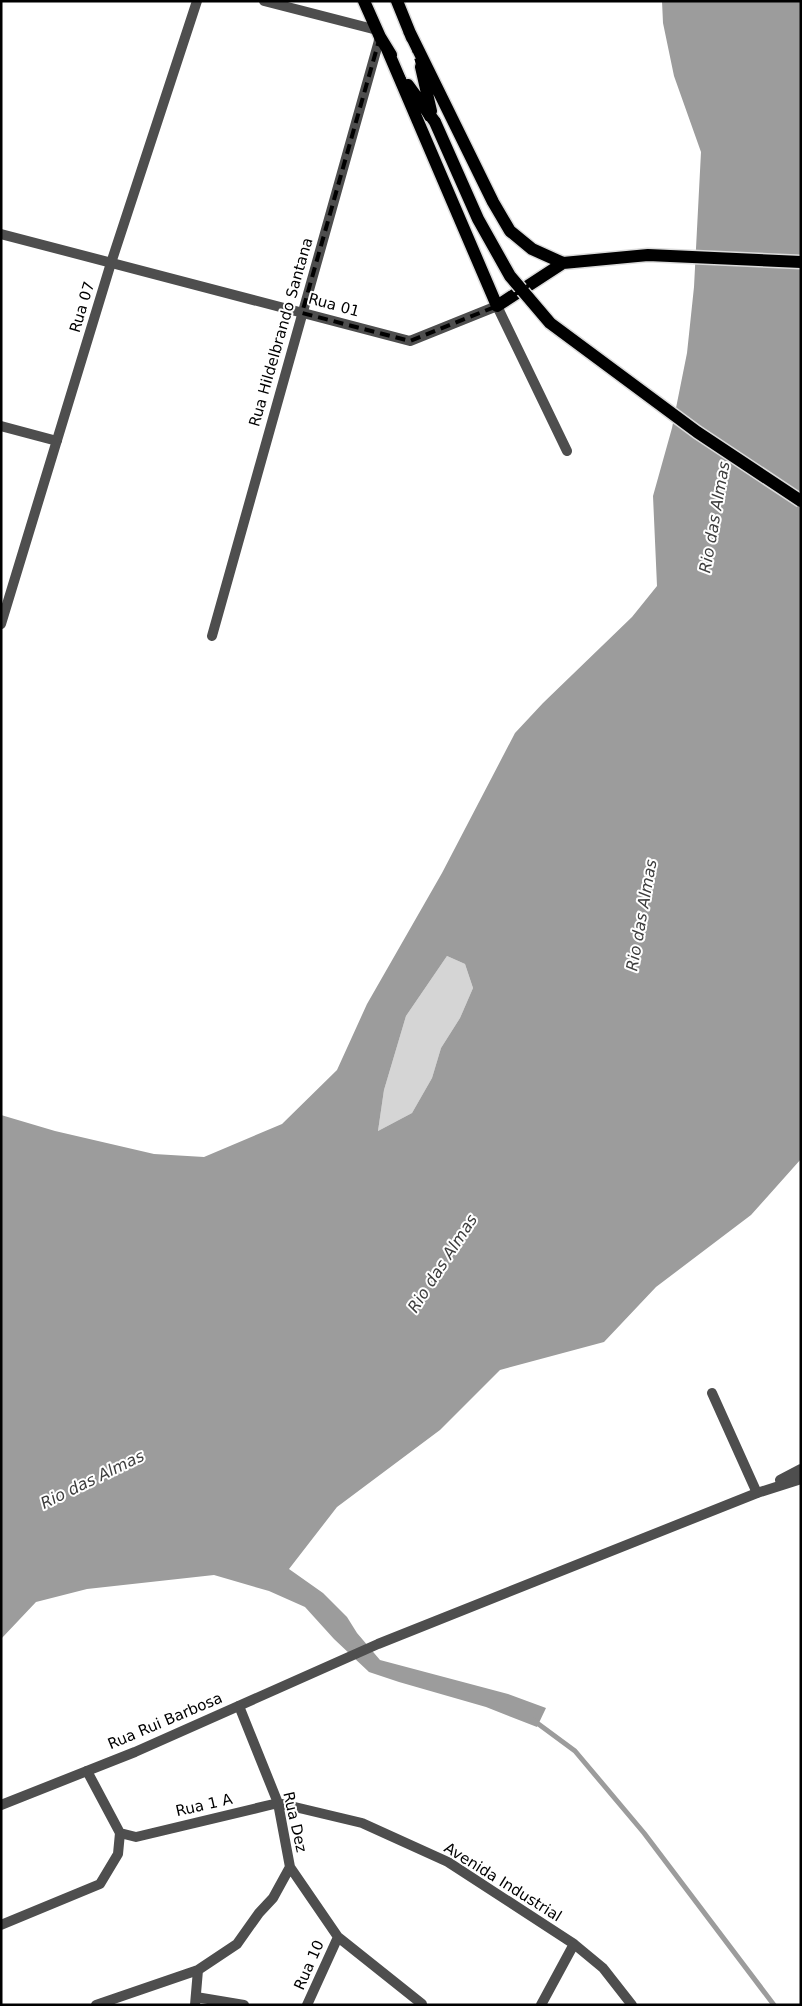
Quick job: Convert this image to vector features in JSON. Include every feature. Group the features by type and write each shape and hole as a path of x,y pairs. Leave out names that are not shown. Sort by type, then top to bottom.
{"main road":[{"path":"364,1 379,34 408,86 434,119"},
{"path":"397,1 420,64 434,119 478,219 510,276 550,323 697,432 801,502"},
{"path":"409,31 493,202 510,231 532,249 563,263"},
{"path":"387,49 497,306"},
{"name":"Rua 01","path":"497,306 563,263 648,255 801,262"}],"street":[{"name":"Rua 07","path":"2,621 111,263 197,1"},
{"path":"264,1 379,34"},
{"name":"Rua Hildelbrando Santana","path":"212,636 379,34"},
{"name":"Rua 01","path":"1,234 410,341 497,306"},
{"path":"497,306 567,451"},
{"path":"1,426 57,441"},
{"path":"712,1394 757,1493"},
{"path":"757,1493 801,1469"},
{"path":"757,1493 801,1479"},
{"name":"Rua Rui Barbosa","path":"1,1805 87,1771 378,1644 757,1493"},
{"name":"Rua Dez","path":"239,1706 278,1803 290,1867 338,1937 422,2004"},
{"path":"1,1926 100,1884 118,1854 120,1833 87,1771"},
{"name":"Rua 1 A","path":"120,1833 136,1837 278,1803"},
{"name":"Avenida Industrial","path":"278,1803 362,1823 448,1862 574,1944 603,1968 632,2005"},
{"path":"96,2005 198,1970 237,1944 259,1913 273,1898 290,1867"},
{"name":"Rua 10","path":"307,2005 338,1937"},
{"path":"542,2005 574,1944"},
{"path":"198,1970 195,2001 244,2005"}],"highlighted area":[{"path":"409,31 510,231 532,249 563,263 497,306 410,341 302,313 380,37 427,119 432,117"}],"shaded area":[{"path":"447,956 465,964 473,988 460,1018 441,1048 432,1078 412,1113 378,1131 384,1090 406,1016"}],"water":[{"name":"Rio das Almas","path":"662,1 801,1 801,1159 751,1215 656,1287 604,1342 500,1370 440,1430 337,1507 289,1569 323,1593 347,1617 357,1633 380,1660 508,1694 546,1708 537,1727 486,1707 369,1672 334,1639 305,1607 269,1591 214,1575 87,1589 36,1602 1,1639 1,1115 55,1131 154,1154 204,1157 282,1124 337,1070 367,1004 442,873 515,733 543,703 632,617 657,586 653,496 672,428 687,353 694,287 701,152 674,76 663,23","holes":["447,956 465,964 473,988 460,1018 441,1048 432,1078 412,1113 378,1131 384,1090 406,1016"]}],"waterway":[{"path":"533,1720 575,1751 644,1833 774,2005"}]}
